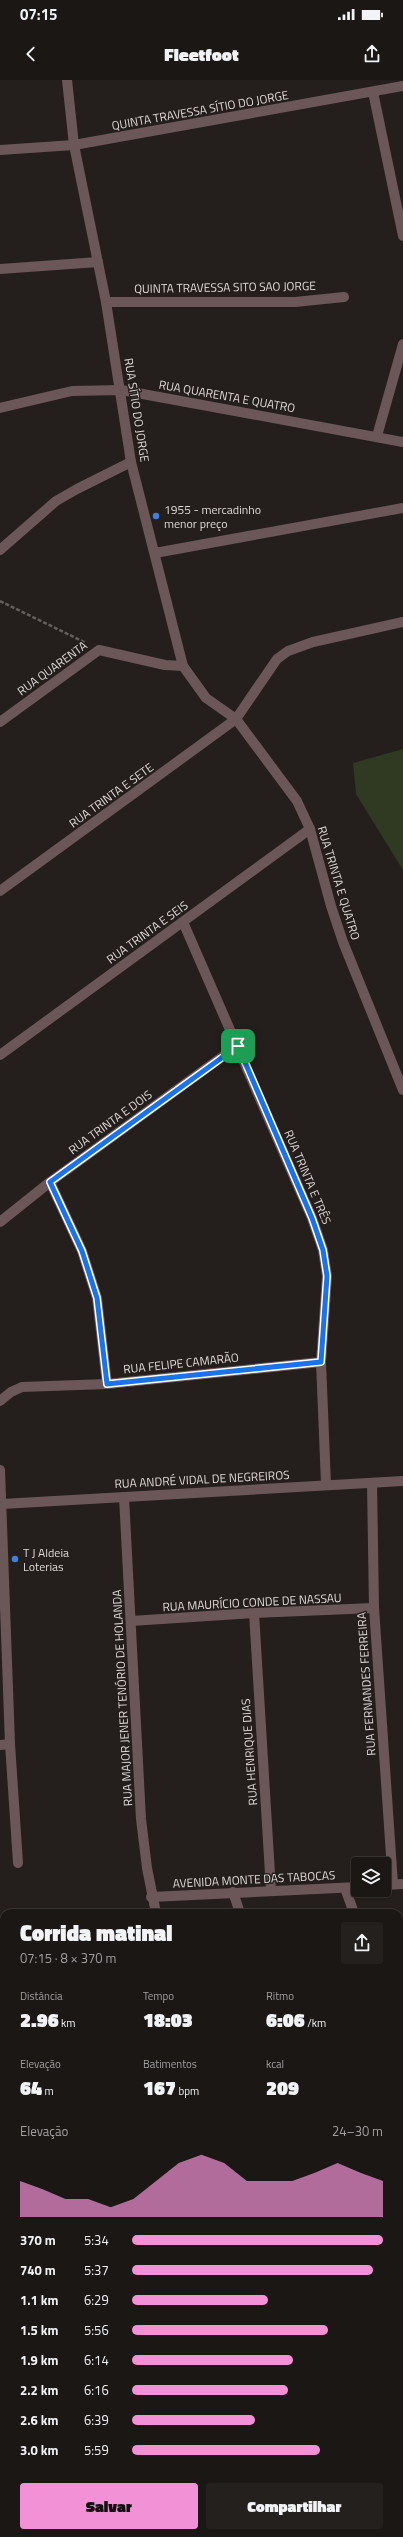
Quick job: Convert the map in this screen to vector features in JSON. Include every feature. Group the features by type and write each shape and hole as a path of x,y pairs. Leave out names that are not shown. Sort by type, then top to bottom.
{"street":[{"name":"RUA SÍTIO DO JORGE","path":"67,80 74,145 106,302 132,462 183,666 206,698 236,719"},
{"name":"QUINTA TRAVESSA SÍTIO DO JORGE","path":"0,150 74,145 373,92 387,85 403,86"},
{"path":"373,92 403,236"},
{"path":"0,269 98,262"},
{"name":"QUINTA TRAVESSA SITO SAO JORGE","path":"106,302 295,302 344,296"},
{"path":"377,436 403,344"},
{"name":"RUA QUARENTA E QUATRO","path":"0,408 72,391 121,390 403,442"},
{"path":"0,550 56,501 132,462"},
{"path":"155,553 403,508"},
{"name":"RUA TRINTA E SETE","path":"0,891 236,719 277,659 288,651 313,642 403,622"},
{"path":"99,650 165,665 183,666"},
{"name":"RUA QUARENTA","path":"0,722 99,650"},
{"name":"RUA TRINTA E QUATRO","path":"236,719 297,801 310,829 331,906 343,942 403,1090"},
{"name":"RUA TRINTA E SEIS","path":"0,1055 310,829"},
{"name":"RUA TRINTA E TRÊS","path":"183,922 312,1218 323,1250 327,1276 321,1362 326,1484"},
{"name":"RUA TRINTA E DOIS","path":"0,1222 50,1182 238,1046"},
{"path":"50,1182 82,1251 97,1298 107,1384"},
{"name":"RUA FELIPE CAMARÃO","path":"0,1401 11,1392 22,1387 107,1384 321,1362"},
{"path":"0,1470 2,1504 5,1745 18,1863"},
{"name":"RUA ANDRÉ VIDAL DE NEGREIROS","path":"2,1504 326,1484 403,1481"},
{"name":"RUA FERNANDES FERREIRA","path":"372,1482 374,1608 393,1884"},
{"name":"RUA MAJOR JENER TENÓRIO DE HOLANDA","path":"124,1497 142,1819 151,1897 155,1909"},
{"name":"RUA MAURÍCIO CONDE DE NASSAU","path":"131,1622 254,1613 374,1608"},
{"name":"RUA HENRIQUE DIAS","path":"254,1613 271,1890"},
{"path":"345,1888 353,1909"},
{"name":"AVENIDA MONTE DAS TABOCAS","path":"151,1897 271,1890 351,1888"},
{"path":"233,1892 239,1909"}],"path":[{"path":"0,601 99,650"}],"green space":[{"path":"403,749 403,870 356,794 353,763"}],"place":[{"name":"1955 - mercadinho menor preço","path":"156,516"},
{"name":"T J Aldeia Loterias","path":"15,1559"}],"route":[{"path":"238,1046 312,1218 323,1250 327,1276 321,1362 107,1384 97,1298 82,1251 67,1215 50,1182 238,1046"}]}
